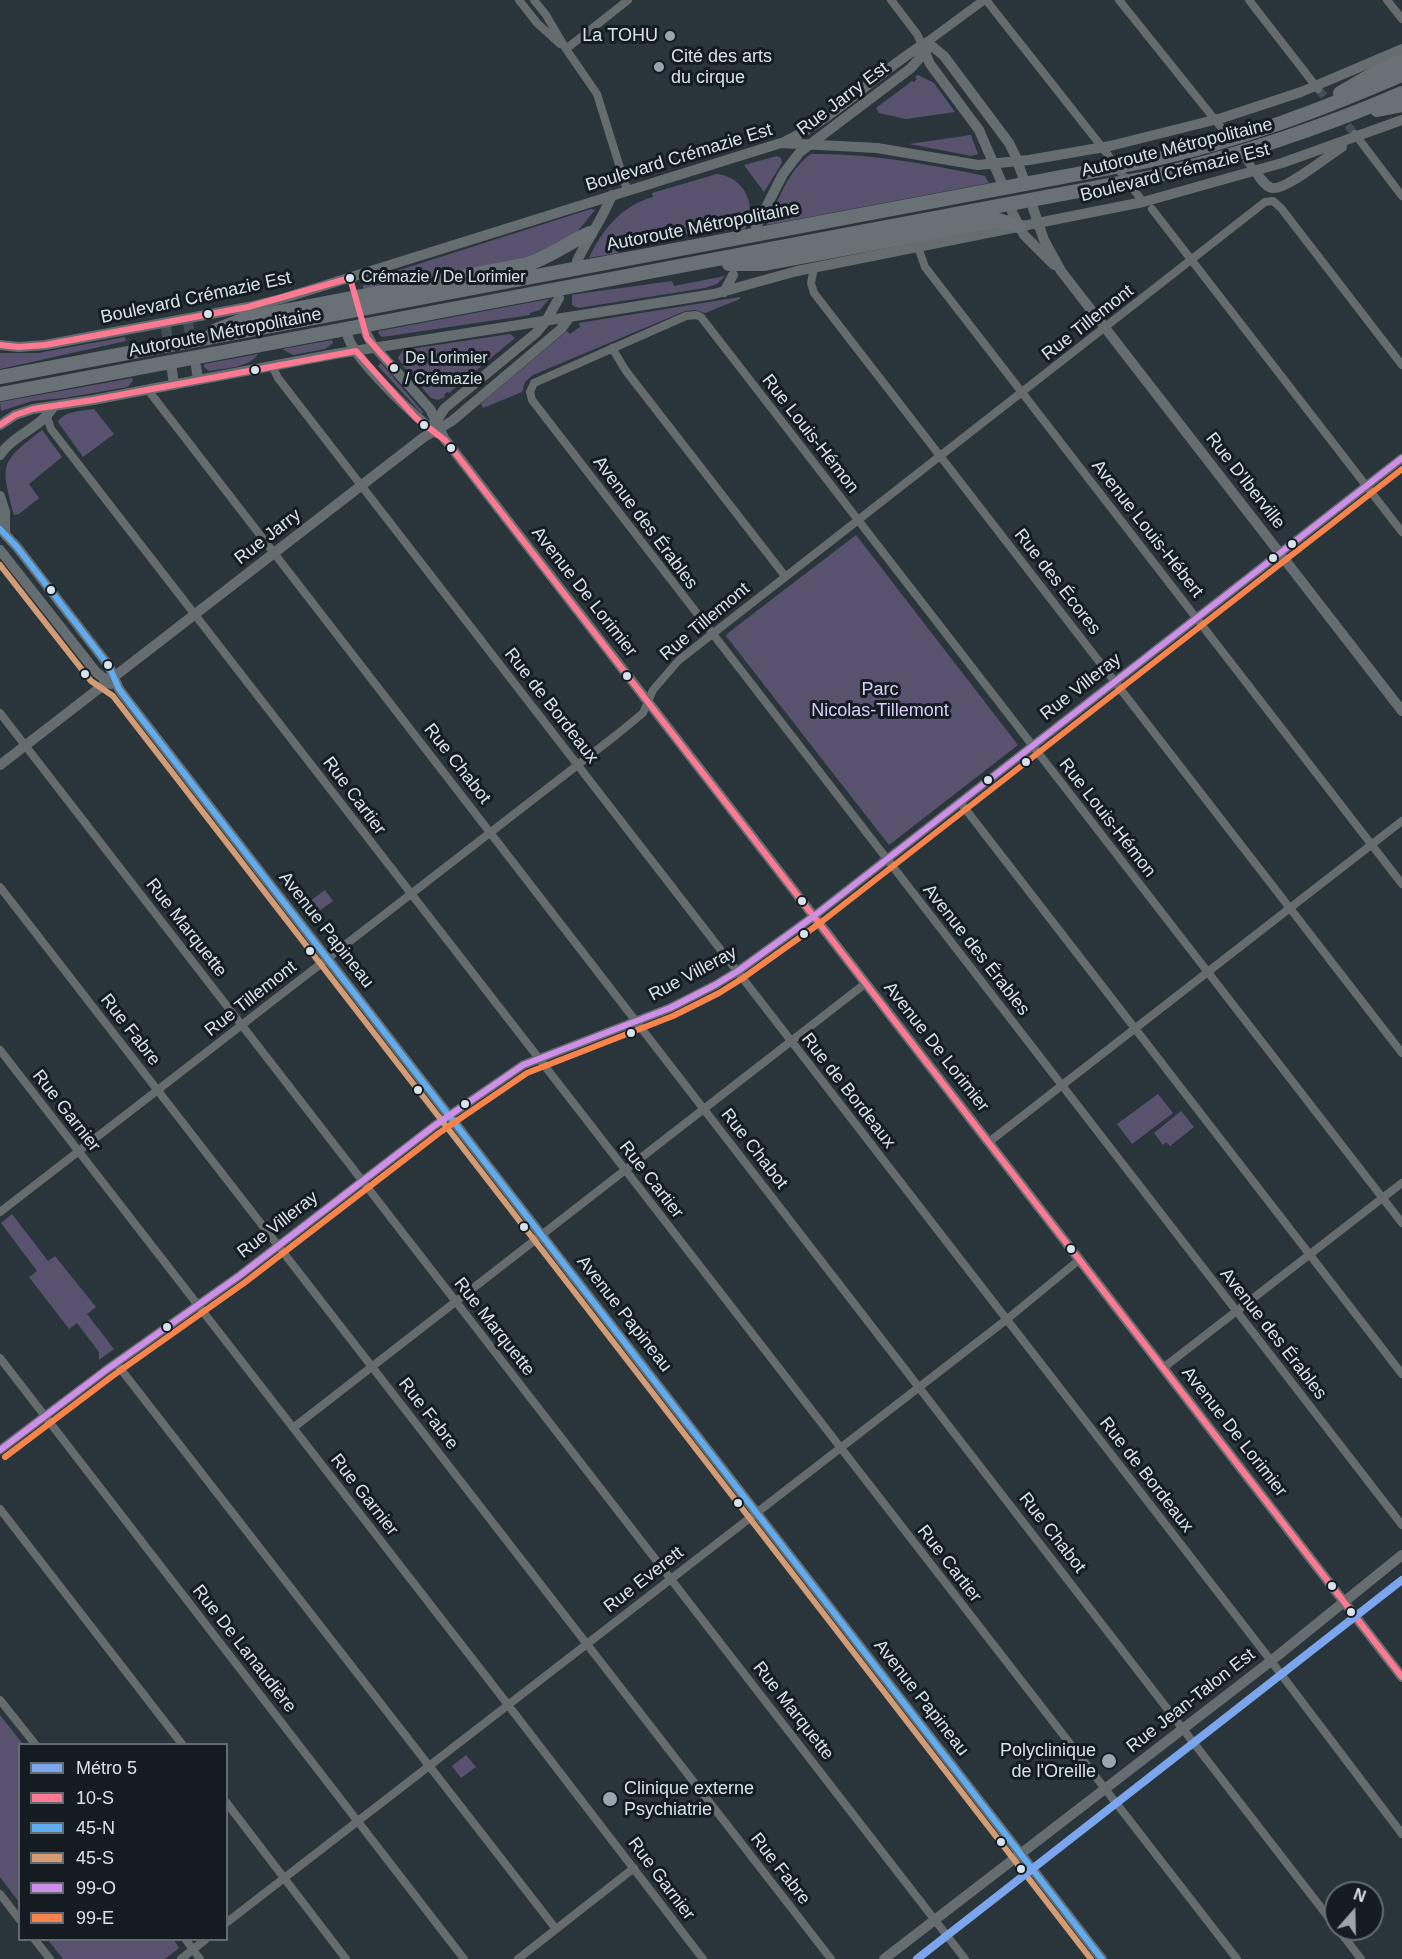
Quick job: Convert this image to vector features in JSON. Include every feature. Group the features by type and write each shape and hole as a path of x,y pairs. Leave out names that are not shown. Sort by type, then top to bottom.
{"highway":[{"path":"1310,113 1371,75 1402,61"},
{"name":"Autoroute Métropolitaine","path":"0,378 1088,173 1198,149 1262,130 1402,75"},
{"name":"Autoroute Métropolitaine","path":"0,394 1148,178 1257,148 1402,93"},
{"path":"1346,116 1402,105"},
{"path":"694,263 763,264 998,220 1019,225"},
{"path":"181,343 247,318 528,264 590,233"}],"main road":[{"name":"Rue Jarry Est","path":"781,143 810,129 903,57 926,46"},
{"name":"Rue Jarry Est","path":"756,227 783,174 796,156 808,144 911,68 926,46"},
{"path":"926,46 944,56 976,97 1009,143 1023,177"},
{"path":"926,46 930,64 973,121 1001,181"},
{"name":"Boulevard Crémazie Est","path":"0,345 13,347 45,345 188,321 261,304 333,284 781,143 877,148 978,165 995,165 1102,147 1216,120 1318,88 1402,49"},
{"name":"Boulevard Crémazie Est","path":"0,425 20,413 54,406 356,351 724,292 779,275 1007,230 1019,225 1147,205 1255,171 1402,120"},
{"path":"1255,171 1266,185 1273,188 1281,187 1356,135"},
{"path":"577,261 612,195"},
{"name":"Rue D'Iberville","path":"1033,208 1045,242 1061,271 1402,711"},
{"name":"Rue D'Iberville","path":"1012,212 1024,236 1061,271"},
{"path":"724,292 733,274"},
{"path":"350,278 355,292"},
{"path":"333,284 340,295"},
{"path":"434,431 442,411 536,333 559,298"},
{"path":"361,486 459,414 561,329 569,318"},
{"name":"Avenue De Lorimier","path":"366,333 375,348 430,409 434,431"},
{"path":"0,335 13,347"},
{"name":"Avenue De Lorimier","path":"348,337 356,351 416,418 434,431 647,701 1402,1677"},
{"path":"196,366 198,380"},
{"path":"172,370 174,385"},
{"path":"0,455 10,444 47,417 54,406"},
{"name":"Rue Jarry","path":"195,614 361,486"},
{"path":"0,496 5,512 2,531"},
{"name":"Avenue Papineau","path":"2,531 103,658 111,679 1102,1959"},
{"name":"Avenue Papineau","path":"0,550 96,672 111,679"},
{"path":"0,765 195,614"},
{"name":"Rue Jean-Talon Est","path":"884,1959 1271,1661 1402,1554"}],"street":[{"path":"519,0 537,23 566,49"},
{"path":"534,0 597,94 627,190"},
{"path":"566,49 628,0"},
{"path":"891,0 926,46"},
{"path":"985,0 1402,532"},
{"name":"Rue Jarry Est","path":"926,46 985,0"},
{"path":"1119,0 1224,131"},
{"path":"1249,0 1318,88"},
{"path":"1387,0 1402,19"},
{"path":"1356,135 1402,196"},
{"path":"1247,161 1255,171"},
{"name":"Rue Tillemont","path":"0,1212 578,765 643,713 653,690 670,669 711,634 1263,204 1271,201 1281,208 1402,365"},
{"name":"Avenue Louis-Hébert","path":"918,247 925,267 1402,884"},
{"name":"Rue des Écores","path":"814,268 811,283 814,293 1402,1053"},
{"name":"Rue Louis-Hémon","path":"612,348 686,316 701,317 1402,1223"},
{"path":"612,348 626,371 785,576"},
{"name":"Avenue des Érables","path":"612,348 539,379 533,384 530,392 532,400 1402,1525"},
{"name":"Rue de Bordeaux","path":"272,366 278,378 361,486 1271,1661 1402,1834"},
{"name":"Rue Chabot","path":"148,390 1324,1911"},
{"name":"Rue Cartier","path":"47,417 51,429 1237,1959"},
{"name":"Rue Villeray","path":"0,1450 278,1246 449,1115 523,1065 637,1021 689,998 738,972 814,916 1402,458"},
{"name":"Rue Marquette","path":"0,713 965,1959"},
{"path":"960,802 1402,1374"},
{"path":"989,1142 1402,822"},
{"name":"Rue Fabre","path":"0,887 831,1959"},
{"path":"293,1428 866,983"},
{"name":"Rue Garnier","path":"0,1050 703,1959"},
{"path":"1163,1368 1402,1183"},
{"name":"Rue Everett","path":"228,1921 1006,1320 1079,1260"},
{"name":"Rue De Lanaudière","path":"0,1358 464,1959"},
{"path":"116,1364 556,1929"},
{"path":"0,1509 181,1743"},
{"path":"0,1700 34,1743"},
{"path":"228,1805 346,1959"},
{"path":"519,1959 634,1868"},
{"path":"0,1894 18,1917"},
{"path":"36,1941 50,1959"},
{"path":"187,1941 200,1959"},
{"path":"181,1959 204,1941"},
{"name":"Rue Chabot","path":"1347,1941 1361,1959"}],"green space":[{"path":"918,75 934,83 955,112 906,119 879,113 876,108 912,81 914,82"},
{"path":"971,135 978,154 972,156 909,144"},
{"path":"811,154 877,157 920,164 985,176 989,183 767,225 790,177 803,160"},
{"path":"777,156 781,158 782,163 764,192 744,165"},
{"path":"717,174 735,180 746,194 750,211 745,229 738,231 736,225 618,247 618,253 589,258 600,238 614,220 631,206 653,197 652,193"},
{"path":"591,209 595,210 576,233 542,255 364,290 365,281"},
{"path":"725,276 717,284 705,288 578,308 572,305 572,295 577,294 672,281 674,286"},
{"path":"740,297 740,299 705,313 695,310 685,311 533,375 525,382 522,392 483,408 481,404 567,331 570,334 580,327 579,323"},
{"path":"549,299 540,310 530,315 382,337 378,333 379,331"},
{"path":"510,334 515,338 449,393 447,392 445,397 438,400 431,398 403,366 405,363 407,366 409,364 406,361 402,364 398,358 403,350"},
{"path":"125,337 126,341 0,369 0,353 38,353"},
{"path":"332,340 333,343 325,349 293,355 282,349"},
{"path":"258,354 249,362 236,367 209,371 204,367 204,364"},
{"path":"381,363 423,412 422,414 378,366"},
{"path":"132,378 128,387 32,401 1,411 0,402"},
{"path":"94,409 114,434 83,457 58,422 69,414"},
{"path":"42,430 62,457 29,484 39,498 19,514 14,515 7,484 7,465 18,450"},
{"name":"Parc Nicolas-Tillemont","path":"856,535 1018,745 889,845 726,636"},
{"path":"325,890 333,901 314,915 306,904"},
{"path":"1158,1094 1173,1113 1132,1144 1117,1124"},
{"path":"1181,1111 1194,1127 1170,1146 1166,1142 1163,1145 1154,1133"},
{"path":"12,1214 48,1261 55,1256 96,1307 87,1314 114,1349 99,1360 99,1352 77,1323 69,1329 29,1277 37,1271 1,1223"},
{"path":"0,1715 22,1743 18,1743 18,1901 0,1877"},
{"path":"466,1755 476,1767 461,1778 452,1766"},
{"path":"49,1941 175,1941 179,1948 165,1959 63,1959"}],"tunnel":[{"path":"1319,90 1332,106"},
{"path":"1340,116 1354,133"},
{"path":"188,323 195,363"},
{"path":"166,327 172,369"}],"metro line":[{"name":"5","path":"917,1959 1402,1580"}],"transit line":[{"name":"10-S","path":"0,345 19,347 45,345 248,307 350,278 367,338 394,368"},
{"name":"10-S","path":"0,425 15,415 33,409 356,351 416,418 446,441 1402,1677"},
{"name":"99-O","path":"0,1450 106,1370 239,1276 434,1126 523,1065 670,1008 738,971 814,916 1402,458"},
{"name":"99-E","path":"5,1457 111,1377 244,1283 439,1133 527,1073 673,1016 743,978 820,923 1402,469"},
{"name":"45-N","path":"0,529 17,547 109,666 119,689 128,701 1102,1959"},
{"name":"45-S","path":"0,565 91,681 113,696 1091,1959"}],"place":[{"name":"La TOHU","path":"670,36"},
{"name":"Cité des arts du cirque","path":"659,67"},
{"name":"Crémazie / De Lorimier","path":"350,278"},
{"name":"De Lorimier / Crémazie","path":"394,368"},
{"name":"Polyclinique de l'Oreille","path":"1109,1761"},
{"name":"Clinique externe Psychiatrie","path":"610,1799"}]}
